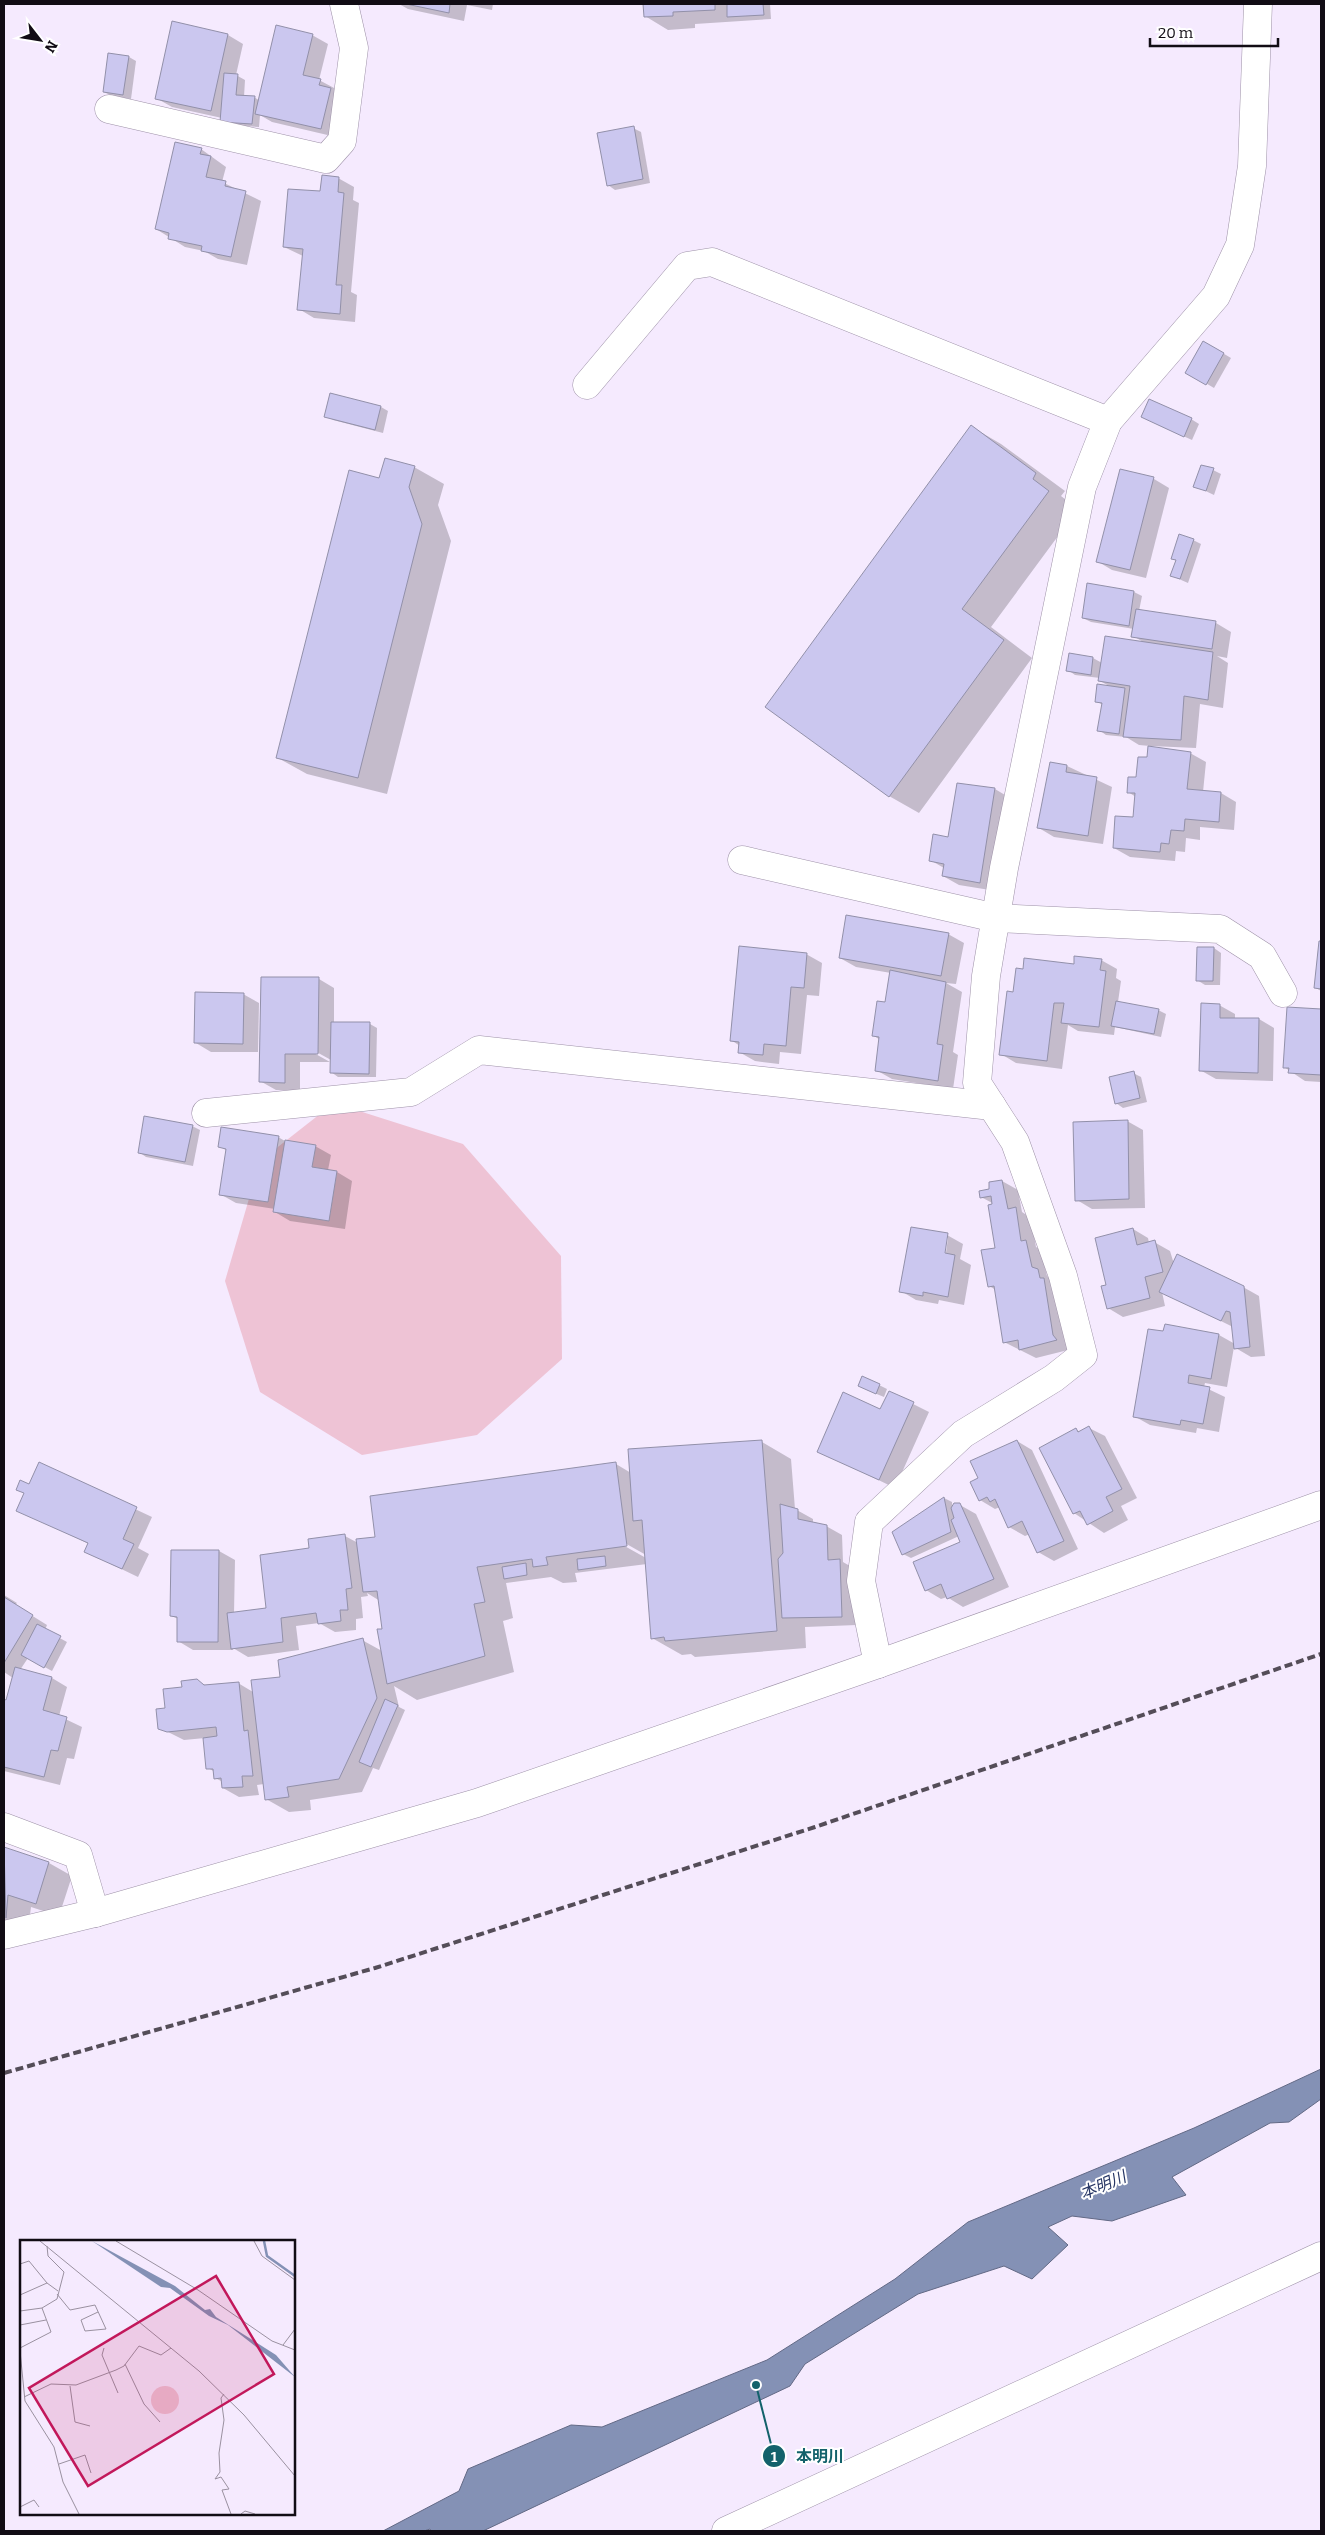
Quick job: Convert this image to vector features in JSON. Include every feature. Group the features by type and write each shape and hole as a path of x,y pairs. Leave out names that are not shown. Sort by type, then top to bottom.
{"street":[{"path":"109,109 326,159 342,141 354,48 344,4"},
{"path":"878,1664 861,1581 869,1522 963,1434 1054,1378 1083,1355 1063,1276 1015,1142 977,1083 986,976 1082,487 1108,422 1216,296 1240,245 1252,166 1258,4"},
{"path":"587,385 687,266 712,262 1108,422"},
{"path":"742,860 996,918 1220,929 1262,956 1283,992"},
{"path":"206,1113 411,1092 479,1050 992,1106"},
{"path":"4,1935 95,1913 477,1803 878,1664 1321,1505"},
{"path":"4,1827 78,1855 95,1913"},
{"path":"726,2531 1321,2256"}],"shaded area":[{"path":"334,1103 463,1144 561,1256 562,1359 477,1435 362,1455 260,1392 225,1281 260,1161"}],"water":[{"path":"1321,2069 1321,2099 1289,2122 1270,2123 1172,2177 1186,2195 1112,2221 1072,2216 1048,2227 1068,2245 1032,2279 1004,2266 918,2294 805,2364 790,2386 483,2531 431,2531 430,2529 424,2531 383,2531 459,2491 468,2469 571,2425 602,2427 767,2360 895,2279 968,2222 1194,2128"}],"building":[{"path":"406,4 450,4 449,13"},
{"path":"643,4 715,4 715,10 673,12 673,16 644,17"},
{"path":"727,4 763,4 764,15 727,17"},
{"path":"172,21 228,34 211,111 155,99"},
{"path":"276,25 313,34 303,75 321,79 319,85 331,88 321,129 255,114"},
{"path":"108,53 129,56 123,95 103,92"},
{"path":"224,73 238,74 236,95 255,96 252,124 220,122"},
{"path":"634,126 643,179 607,186 597,133"},
{"path":"175,142 202,148 200,154 211,156 206,177 226,181 225,186 246,191 231,257 201,251 202,246 168,239 169,233 155,229"},
{"path":"322,175 339,177 338,192 344,193 336,285 342,285 340,314 297,310 303,249 283,247 288,189 320,191"},
{"path":"1203,341 1224,353 1206,385 1185,373"},
{"path":"330,393 381,406 375,430 324,417"},
{"path":"1149,399 1192,418 1184,437 1141,417"},
{"path":"971,425 1036,473 1033,479 1049,491 962,609 1004,640 889,797 765,707"},
{"path":"385,458 415,466 409,487 422,524 358,778 276,758 349,470 379,478"},
{"path":"1201,465 1214,468 1206,491 1193,487"},
{"path":"1120,469 1154,477 1130,570 1096,562"},
{"path":"1179,534 1194,539 1180,579 1170,576 1176,560 1171,559"},
{"path":"1087,583 1134,591 1129,626 1082,618"},
{"path":"1136,609 1216,621 1212,649 1131,637"},
{"path":"1105,636 1213,652 1208,700 1184,696 1181,740 1123,737 1130,686 1098,681"},
{"path":"1069,653 1093,657 1091,675 1066,671"},
{"path":"1097,684 1125,688 1119,734 1097,731 1102,703 1095,702"},
{"path":"1148,746 1191,752 1187,789 1221,792 1219,822 1185,819 1184,831 1171,830 1169,844 1161,843 1160,852 1113,848 1115,816 1133,817 1135,793 1127,793 1128,777 1136,777 1138,757 1147,757"},
{"path":"1050,762 1067,765 1066,772 1097,777 1088,836 1037,828"},
{"path":"957,783 995,788 980,883 942,876 944,864 929,861 933,834 948,837"},
{"path":"846,915 949,933 941,976 839,958"},
{"path":"1319,941 1321,941 1321,989 1314,988"},
{"path":"739,946 807,953 804,988 791,987 786,1046 764,1044 763,1055 738,1053 739,1042 730,1041"},
{"path":"1197,947 1214,947 1213,981 1196,981"},
{"path":"1074,956 1102,959 1100,970 1106,971 1099,1027 1061,1023 1064,1003 1054,1003 1047,1061 999,1055 1007,991 1013,992 1016,968 1023,969 1024,958 1074,964"},
{"path":"890,970 946,982 937,1044 943,1045 938,1081 875,1071 879,1037 872,1036 877,1001 885,1002"},
{"path":"261,977 319,977 318,1054 285,1054 285,1083 259,1082"},
{"path":"195,992 244,993 243,1044 194,1043"},
{"path":"1116,1001 1159,1009 1154,1034 1111,1026"},
{"path":"1201,1003 1220,1004 1220,1018 1259,1018 1258,1073 1199,1071"},
{"path":"1287,1007 1321,1009 1321,1075 1288,1073 1289,1068 1283,1068"},
{"path":"331,1022 370,1022 369,1074 330,1073"},
{"path":"1134,1071 1140,1098 1115,1104 1109,1077"},
{"path":"144,1116 193,1125 185,1162 138,1153"},
{"path":"1128,1120 1129,1199 1075,1201 1073,1122"},
{"path":"221,1127 279,1136 268,1202 219,1195 226,1149 218,1147"},
{"path":"285,1140 316,1145 312,1167 337,1171 329,1221 273,1212"},
{"path":"1002,1180 1008,1209 1016,1207 1021,1241 1026,1240 1032,1267 1038,1269 1040,1278 1044,1278 1053,1335 1057,1340 1019,1350 1018,1340 1003,1343 994,1286 988,1287 981,1250 995,1248 988,1205 992,1204 991,1196 980,1198 979,1191 989,1189 989,1182"},
{"path":"911,1227 948,1233 945,1253 955,1255 948,1297 923,1292 923,1296 899,1292"},
{"path":"1133,1228 1137,1245 1155,1240 1163,1272 1145,1277 1150,1298 1107,1309 1101,1286 1106,1285 1095,1238"},
{"path":"1177,1254 1244,1286 1250,1347 1234,1349 1230,1312 1226,1311 1221,1321 1159,1292"},
{"path":"1165,1324 1219,1334 1211,1379 1189,1375 1188,1383 1210,1387 1203,1424 1181,1420 1180,1425 1133,1417 1148,1329 1163,1331"},
{"path":"862,1376 880,1384 876,1394 858,1386"},
{"path":"889,1391 914,1402 879,1480 817,1452 843,1392 880,1409"},
{"path":"1089,1426 1122,1489 1106,1497 1113,1511 1087,1525 1080,1511 1073,1514 1039,1448 1076,1428 1078,1432"},
{"path":"762,1440 777,1631 665,1641 664,1637 651,1639 642,1520 633,1521 628,1449"},
{"path":"1017,1440 1064,1541 1037,1553 1022,1521 1008,1528 995,1499 990,1502 987,1497 979,1501 970,1482 978,1478 970,1461"},
{"path":"39,1462 137,1507 123,1539 134,1544 122,1569 84,1552 88,1543 16,1511 24,1493 16,1490 20,1480 29,1484"},
{"path":"616,1462 627,1546 546,1557 548,1565 533,1567 532,1559 477,1567 485,1602 474,1604 485,1656 387,1684 377,1629 382,1629 377,1591 363,1592 356,1539 375,1537 370,1496"},
{"path":"944,1497 951,1532 902,1555 892,1532"},
{"path":"954,1503 960,1503 994,1579 947,1599 941,1584 925,1591 913,1562 960,1542 951,1520 954,1518 951,1508"},
{"path":"780,1504 798,1509 798,1519 827,1525 828,1560 840,1559 842,1617 782,1618 778,1559 783,1553"},
{"path":"345,1534 352,1588 346,1589 348,1610 340,1610 341,1621 318,1624 316,1613 281,1618 283,1642 231,1649 227,1613 266,1608 260,1555 309,1548 308,1539"},
{"path":"171,1550 219,1550 218,1642 177,1642 177,1617 170,1616"},
{"path":"605,1556 606,1566 578,1570 577,1559"},
{"path":"526,1563 527,1575 504,1579 502,1567"},
{"path":"4,1597 33,1615 4,1663"},
{"path":"37,1624 61,1636 44,1668 21,1655"},
{"path":"363,1638 377,1698 339,1779 287,1787 289,1797 265,1800 251,1680 280,1677 278,1660"},
{"path":"15,1667 52,1677 43,1710 67,1717 58,1751 51,1750 44,1777 4,1767 4,1699 6,1700"},
{"path":"197,1679 204,1685 239,1682 244,1731 248,1730 253,1776 242,1776 243,1787 222,1788 221,1778 214,1779 213,1769 206,1769 203,1738 217,1736 216,1727 167,1732 158,1729 156,1709 165,1708 163,1689 182,1687 181,1681"},
{"path":"385,1699 398,1705 371,1767 359,1762"},
{"path":"4,1847 49,1862 36,1904 8,1895 6,1918"}],"railway":[{"path":"4,2073 375,1968 815,1827 1321,1654"}],"place":[{"name":"本明川","path":"756,2385"}]}
